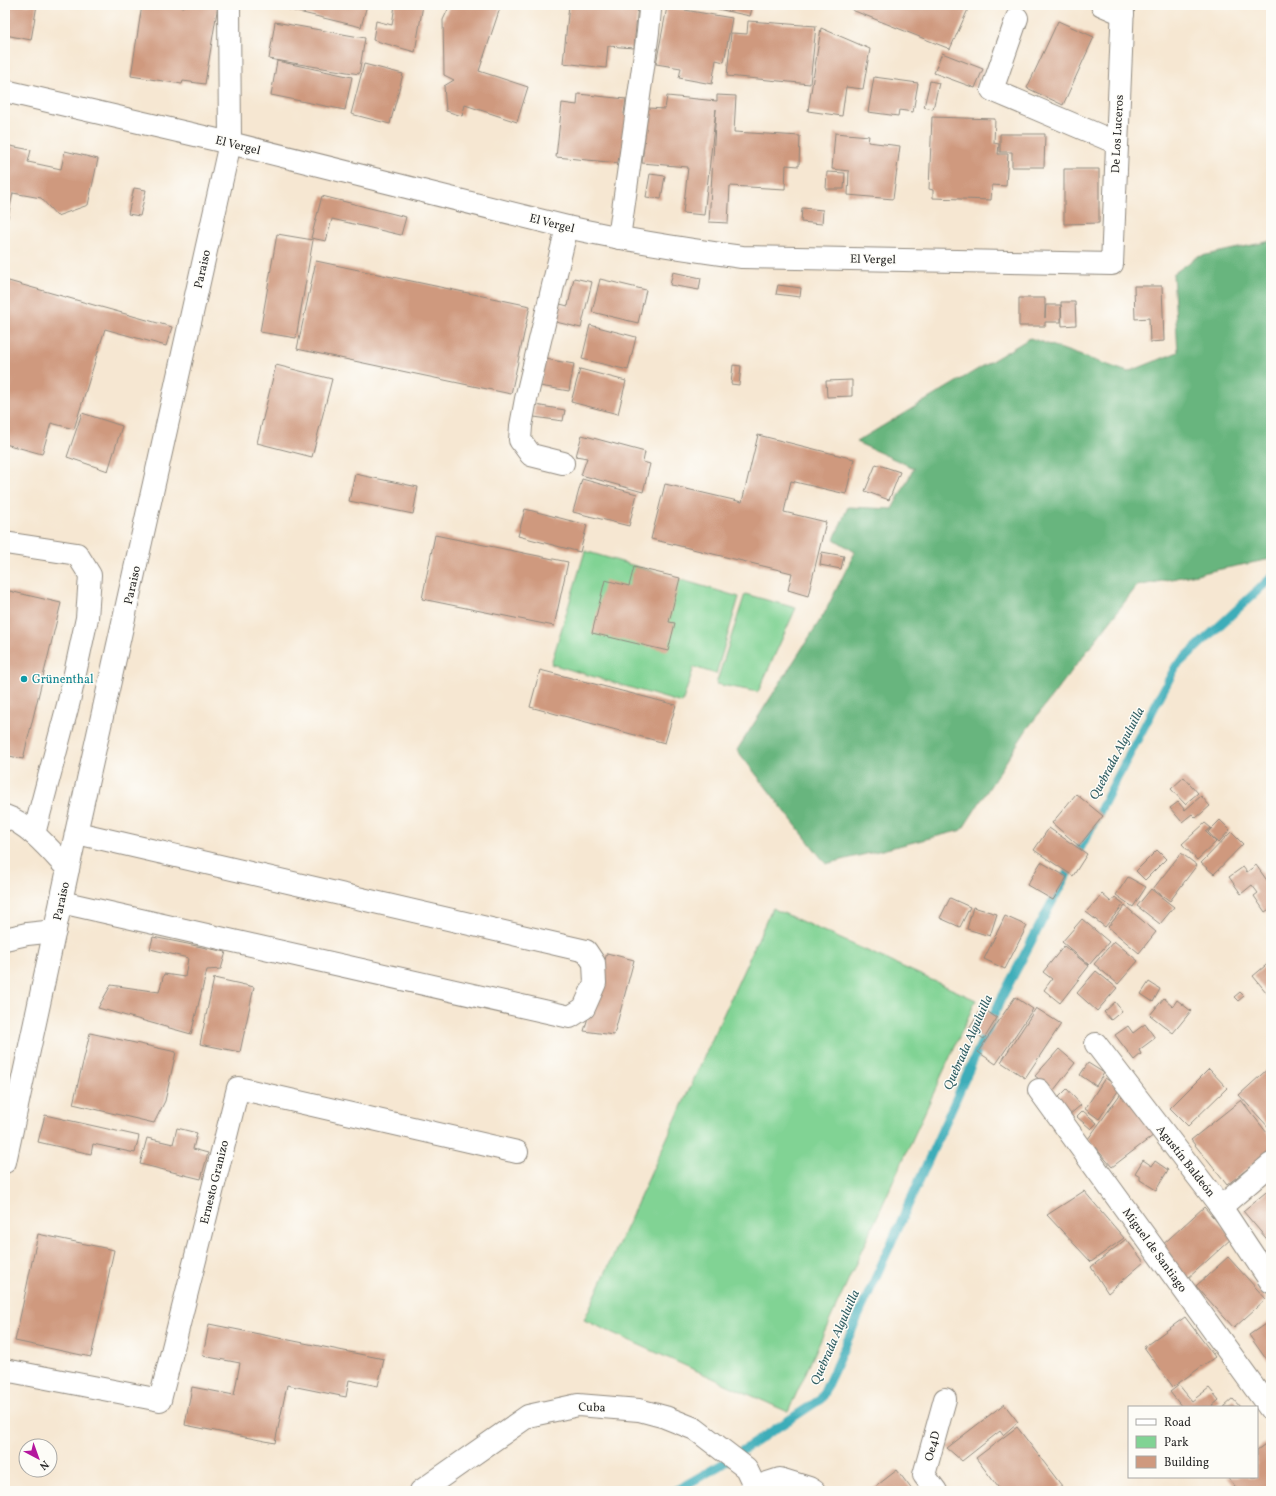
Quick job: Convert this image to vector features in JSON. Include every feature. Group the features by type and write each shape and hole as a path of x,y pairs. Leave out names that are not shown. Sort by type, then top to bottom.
{"street":[{"name":"Paraiso","path":"5,1162 68,869 230,143 229,5"},
{"path":"619,238 648,32 650,10 648,5"},
{"path":"1102,5 1123,10"},
{"name":"De Los Luceros","path":"1112,264 1123,10"},
{"path":"1017,18 992,90 1117,143"},
{"name":"El Vergel","path":"5,91 230,143 567,227 619,238 742,257 1112,264"},
{"path":"563,463 530,455 520,440 526,399 567,227"},
{"path":"5,543 77,554 90,575 87,618 69,701 34,834"},
{"path":"5,816 11,818 34,834 68,869"},
{"path":"61,902 570,1017 584,1008 594,983 594,963 586,951 77,833"},
{"path":"5,939 27,934 55,931"},
{"name":"Agustín Baldeón","path":"1096,1044 1221,1207 1271,1282"},
{"name":"Ernesto Granizo","path":"5,1370 160,1400 238,1088 517,1152"},
{"name":"Miguel de Santiago","path":"1039,1090 1271,1410"},
{"path":"1221,1207 1271,1164"},
{"name":"Oe4D","path":"936,1491 924,1475 945,1398"},
{"name":"Cuba","path":"421,1491 528,1416 578,1405 639,1410 666,1417 695,1429 746,1468 755,1489"},
{"path":"755,1489 780,1478 814,1491"}],"green space":[{"path":"1271,241 1271,559 1137,586 1027,729 962,830 826,864 737,750 824,614 855,552 834,539 848,507 892,509 914,468 856,442 1030,338 1128,372 1178,352 1173,274 1197,257"},
{"path":"585,551 739,597 716,674 694,667 682,703 551,664"},
{"path":"745,594 796,608 758,692 716,684"},
{"path":"772,908 976,1000 788,1412 584,1320"}],"building":[{"path":"5,5 37,5 31,40 5,35"},
{"path":"142,5 171,5 184,7 185,5 218,5 205,84 183,81 182,84 131,76"},
{"path":"287,5 367,5 361,27 286,9"},
{"path":"395,5 423,5 415,52 373,40 376,21 392,25"},
{"path":"450,5 498,5 500,8 479,71 528,87 517,122 465,105 462,116 446,111 444,86 454,80 444,75 443,20"},
{"path":"569,5 638,5 634,48 608,46 606,68 563,63"},
{"path":"718,5 753,5 750,16 717,9"},
{"path":"854,5 970,5 950,49 852,10"},
{"path":"667,7 732,18 724,62 716,60 712,84 679,78 681,68 656,64"},
{"path":"748,21 816,26 810,84 727,76 731,33 747,34"},
{"path":"1058,21 1094,37 1063,105 1027,88"},
{"path":"275,22 365,38 359,74 269,59"},
{"path":"821,28 870,49 863,89 846,87 842,116 808,111"},
{"path":"942,53 983,69 975,88 934,73"},
{"path":"277,61 352,77 345,110 271,95"},
{"path":"364,64 403,74 390,124 351,114"},
{"path":"874,77 918,83 913,112 899,110 898,116 868,112"},
{"path":"930,81 939,83 933,109 924,107"},
{"path":"578,94 626,99 624,114 634,115 629,164 556,157 562,103 577,105"},
{"path":"717,95 736,96 734,132 800,136 799,166 786,165 785,189 730,186 728,223 709,222 716,109 704,215 683,213 688,167 642,163 648,108 665,109 667,96 717,101"},
{"path":"932,117 995,119 994,143 999,144 998,154 1008,154 1006,186 992,185 991,200 933,198 933,190 929,189"},
{"path":"835,133 869,136 868,142 900,146 893,199 848,195 849,171 832,169"},
{"path":"1000,134 1045,134 1044,167 1012,167 1012,152 1000,152"},
{"path":"5,145 31,150 28,162 61,169 65,151 98,159 88,205 57,216 41,198 13,193 5,231"},
{"path":"1064,169 1099,169 1099,223 1064,224"},
{"path":"827,172 845,173 844,189 826,189"},
{"path":"650,174 665,176 661,199 646,197"},
{"path":"134,188 146,190 140,216 128,214"},
{"path":"322,196 406,217 401,235 332,219 326,241 311,238"},
{"path":"802,208 823,210 822,224 801,222"},
{"path":"277,234 313,240 296,338 260,332"},
{"path":"316,261 530,306 511,394 297,349"},
{"path":"673,272 701,278 699,290 670,285"},
{"path":"574,278 592,282 581,328 556,322 560,304 568,306"},
{"path":"600,279 646,290 638,323 592,312"},
{"path":"5,280 172,327 166,346 105,329 74,429 51,423 42,454 5,444"},
{"path":"778,285 801,288 800,297 776,294"},
{"path":"1134,286 1162,286 1164,341 1150,342 1149,318 1135,319"},
{"path":"1019,298 1045,298 1045,318 1046,305 1061,305 1061,322 1045,322 1045,326 1019,326"},
{"path":"1061,302 1075,302 1076,325 1062,326"},
{"path":"590,325 636,337 628,370 582,359"},
{"path":"545,359 574,364 569,391 540,386"},
{"path":"276,365 332,379 312,457 257,443"},
{"path":"733,365 741,366 739,385 731,384"},
{"path":"580,369 626,381 618,414 571,402"},
{"path":"852,380 852,396 827,397 826,381"},
{"path":"535,405 565,410 563,421 534,417"},
{"path":"82,413 122,426 108,471 67,457"},
{"path":"582,435 645,452 643,462 650,464 643,492 581,475 587,458 576,456"},
{"path":"758,435 854,459 846,494 791,481 784,512 826,522 808,596 788,590 792,573 651,539 665,484 742,502"},
{"path":"876,464 900,472 889,500 865,491"},
{"path":"355,474 418,487 413,514 349,501"},
{"path":"582,479 637,494 629,526 573,512"},
{"path":"525,509 587,525 580,552 518,536"},
{"path":"435,535 568,562 554,626 422,599"},
{"path":"822,552 844,556 841,569 820,565"},
{"path":"634,567 680,578 669,622 675,623 668,651 592,633 605,580 629,586"},
{"name":"Grünenthal","path":"5,590 61,603 23,759 5,755"},
{"path":"540,670 676,705 665,743 530,707"},
{"path":"1184,777 1198,793 1185,804 1171,789"},
{"path":"1076,794 1103,816 1079,846 1052,823"},
{"path":"1201,796 1210,806 1196,818 1192,814 1182,822 1170,808 1178,802 1185,810"},
{"path":"1220,820 1230,830 1218,843 1208,832"},
{"path":"1205,823 1211,828 1206,832 1216,842 1197,860 1182,844"},
{"path":"1049,828 1087,854 1073,876 1034,850"},
{"path":"1231,832 1243,844 1214,874 1201,863"},
{"path":"1157,850 1166,859 1145,880 1136,871"},
{"path":"1181,853 1197,865 1170,901 1153,889"},
{"path":"1041,862 1067,877 1053,900 1027,885"},
{"path":"1256,865 1271,886 1271,908 1265,912 1254,896 1258,893 1252,885 1241,894 1229,877 1243,867 1247,872"},
{"path":"1128,877 1146,887 1133,907 1116,895"},
{"path":"1151,889 1174,907 1160,924 1137,906"},
{"path":"1102,894 1111,902 1115,897 1124,904 1105,927 1086,912"},
{"path":"950,898 970,907 960,927 940,918"},
{"path":"1125,906 1156,932 1139,953 1108,927"},
{"path":"973,907 997,914 990,936 967,929"},
{"path":"1005,916 1027,926 1005,969 984,959"},
{"path":"1082,919 1109,942 1089,965 1062,942"},
{"path":"153,937 226,952 221,969 207,970 191,1034 98,1008 111,985 159,992 164,974 185,977 188,958 150,949"},
{"path":"1114,941 1138,961 1118,984 1094,964"},
{"path":"1064,946 1089,966 1060,1003 1044,990 1052,979 1043,972"},
{"path":"607,953 634,960 614,1035 584,1031"},
{"path":"1271,961 1271,998 1253,976"},
{"path":"1096,971 1117,988 1097,1011 1077,993"},
{"path":"214,978 254,987 240,1052 200,1044"},
{"path":"1149,982 1160,989 1153,1002 1141,994"},
{"path":"1240,992 1244,996 1238,1001 1234,997"},
{"path":"1015,997 1033,1009 996,1064 978,1052"},
{"path":"1164,998 1173,1006 1177,1000 1191,1011 1173,1033 1150,1015"},
{"path":"1115,1002 1122,1011 1111,1020 1104,1012"},
{"path":"982,1008 997,1018 984,1039 969,1029"},
{"path":"1036,1008 1061,1024 1025,1078 1001,1062"},
{"path":"1145,1024 1155,1038 1139,1050 1141,1054 1134,1060 1115,1035 1128,1026 1133,1033"},
{"path":"90,1033 176,1052 165,1101 154,1123 73,1104"},
{"path":"1059,1049 1075,1063 1054,1090 1035,1076"},
{"path":"1088,1063 1104,1073 1096,1086 1080,1075"},
{"path":"1271,1066 1271,1130 1239,1095"},
{"path":"1209,1069 1227,1088 1188,1126 1170,1108"},
{"path":"1105,1078 1120,1088 1099,1119 1085,1109"},
{"path":"1067,1089 1081,1105 1068,1116 1055,1101"},
{"path":"1124,1089 1158,1132 1112,1167 1088,1139"},
{"path":"1241,1100 1271,1138 1271,1150 1227,1185 1191,1140"},
{"path":"1083,1111 1097,1123 1091,1129 1077,1117"},
{"path":"45,1115 139,1136 135,1153 93,1144 91,1154 38,1142"},
{"path":"177,1128 197,1133 193,1149 208,1153 201,1179 140,1164 147,1138 173,1144"},
{"path":"1143,1160 1152,1166 1155,1161 1168,1170 1156,1190 1140,1180 1140,1176 1135,1173"},
{"path":"1271,1188 1271,1244 1243,1211"},
{"path":"1084,1191 1124,1238 1091,1262 1047,1215"},
{"path":"1204,1207 1232,1238 1186,1280 1159,1248"},
{"path":"38,1234 114,1250 91,1357 15,1341"},
{"path":"1126,1239 1144,1262 1108,1293 1091,1267"},
{"path":"1228,1257 1266,1299 1234,1328 1196,1286"},
{"path":"1185,1317 1215,1357 1173,1387 1144,1347"},
{"path":"1271,1320 1271,1366 1249,1335"},
{"path":"209,1324 384,1359 378,1386 349,1380 346,1397 287,1385 275,1443 185,1425 192,1387 234,1395 240,1363 203,1356"},
{"path":"1179,1385 1192,1401 1209,1388 1219,1400 1212,1406 1181,1406 1170,1392"},
{"path":"1233,1399 1239,1406 1225,1406"},
{"path":"1004,1404 1018,1422 1003,1435 1000,1431 962,1461 947,1448"},
{"path":"1017,1427 1062,1486 1055,1491 1001,1491 976,1458"},
{"path":"1268,1442 1271,1446 1271,1491 1238,1491 1228,1478 1258,1478 1258,1449"},
{"path":"897,1470 913,1491 870,1491"}],"waterway":[{"name":"Quebrada Alguluilla","path":"675,1491 719,1466 821,1399 1000,1001 1176,666 1271,578"}],"place":[{"name":"Grünenthal","path":"24,679"}]}
